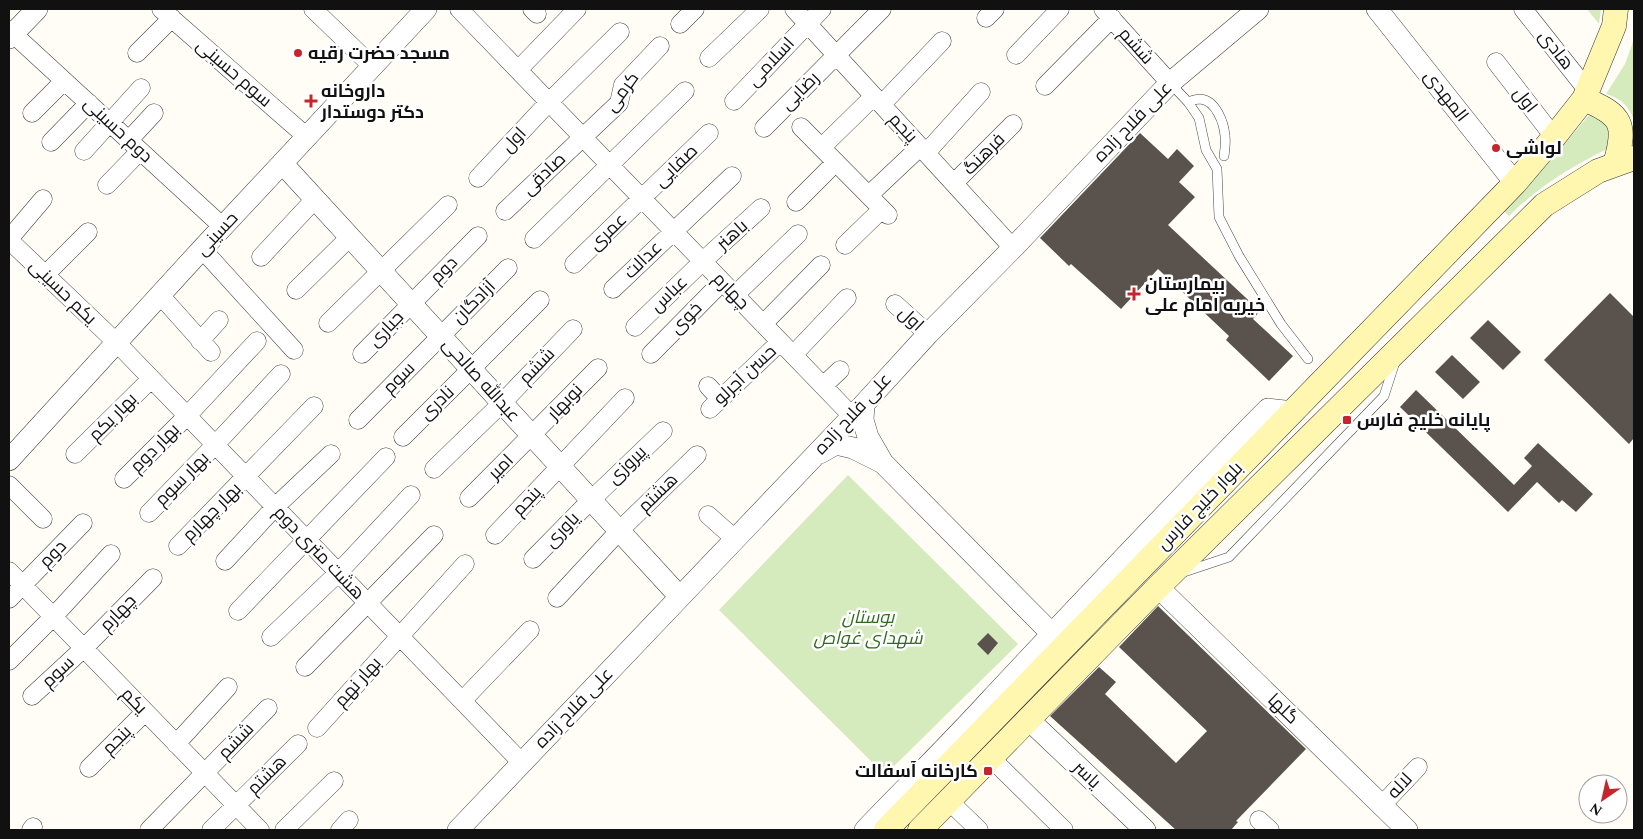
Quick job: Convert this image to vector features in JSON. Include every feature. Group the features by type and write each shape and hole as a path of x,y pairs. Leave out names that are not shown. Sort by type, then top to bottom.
{"main road":[{"name":"بلوار خلیج فارس","path":"886,830 1515,183 1586,95 1614,26 1616,9"},
{"path":"1586,95 1614,114 1622,131 1620,148 1625,161"},
{"name":"بلوار خلیج فارس","path":"920,830 1163,583 1544,205 1598,171 1625,161"}],"street":[{"path":"10,34 37,9"},
{"path":"313,9 372,66"},
{"name":"حسینی","path":"9,460 282,162 426,9"},
{"name":"چهارم","path":"459,9 822,386 858,410"},
{"path":"518,70 577,9"},
{"path":"680,24 695,9"},
{"path":"709,58 760,9"},
{"name":"پنجم","path":"794,9 1013,248"},
{"name":"اسلامی","path":"734,101 822,9"},
{"path":"836,55 882,9"},
{"path":"1016,55 1060,9"},
{"name":"المهدی","path":"1377,9 1515,183"},
{"name":"هادی","path":"1523,9 1586,95"},
{"name":"علی فلاح زاده","path":"458,830 928,334 1013,248 1170,83 1252,11"},
{"path":"137,53 166,14"},
{"name":"سوم حسینی","path":"166,14 307,137"},
{"path":"1045,86 1108,14"},
{"name":"ششم","path":"1108,14 1170,83"},
{"name":"اول","path":"478,178 549,102 620,32"},
{"name":"دوم حسینی","path":"10,34 223,227"},
{"path":"822,147 878,100 942,41"},
{"name":"کرمی","path":"583,137 619,103 623,86 660,46"},
{"name":"رضایی","path":"764,128 836,55"},
{"name":"اول","path":"1496,62 1554,137"},
{"path":"32,113 64,81"},
{"path":"84,151 141,88"},
{"path":"534,239 685,91"},
{"path":"869,195 923,150 981,92"},
{"path":"51,142 88,103"},
{"path":"107,185 154,114"},
{"name":"فرهنگ","path":"954,183 1013,124"},
{"path":"801,127 885,212 845,245"},
{"name":"صفایی","path":"642,199 709,133"},
{"name":"صادقی","path":"505,211 583,137"},
{"name":"عبدالله صالحی","path":"282,162 680,597"},
{"path":"796,202 836,162"},
{"name":"عدالت","path":"613,289 732,176"},
{"path":"9,239 44,199"},
{"path":"261,257 315,199"},
{"name":"عمری","path":"574,264 642,199"},
{"path":"328,324 448,205"},
{"name":"باهنر","path":"703,261 761,208"},
{"path":"45,275 88,232"},
{"path":"735,295 798,234"},
{"name":"دوم","path":"411,304 478,236"},
{"path":"296,290 350,237"},
{"name":"یکم حسینی","path":"9,239 116,343"},
{"path":"202,249 294,350"},
{"name":"عباس","path":"635,327 703,261"},
{"path":"763,324 821,266"},
{"name":"آزادگان","path":"441,336 508,268"},
{"name":"خوی","path":"650,354 722,282"},
{"path":"160,295 205,346 219,320"},
{"path":"786,348 847,298"},
{"name":"نادری","path":"403,436 540,300"},
{"name":"جباری","path":"362,354 411,304"},
{"name":"اول","path":"895,304 928,334"},
{"name":"ششم","path":"434,469 502,403 573,329"},
{"name":"سوم","path":"358,420 441,336"},
{"name":"بهار دوم","path":"124,479 258,342"},
{"name":"هشت متری دوم","path":"116,343 522,763"},
{"name":"حسن آجرلو","path":"712,398 786,348"},
{"name":"نوبهار","path":"532,436 598,368"},
{"path":"822,386 840,370"},
{"name":"بهار سوم","path":"149,512 281,374"},
{"name":"بهار یکم","path":"75,454 151,379"},
{"name":"پنجم","path":"495,535 625,398"},
{"name":"بهار چهارم","path":"178,546 314,406"},
{"path":"865,830 992,699 1203,474 1268,409 1293,412"},
{"path":"858,410 868,437 883,463 1052,634"},
{"name":"پیروزی","path":"591,500 663,431"},
{"name":"امیر","path":"469,498 532,436"},
{"path":"813,457 836,444 853,448 883,463"},
{"path":"225,561 275,507 330,454"},
{"name":"هشتم","path":"557,598 619,531 697,455"},
{"path":"238,611 386,457"},
{"path":"9,484 43,518"},
{"path":"271,637 338,573 412,495"},
{"name":"یاوری","path":"533,559 591,500"},
{"path":"708,515 735,539"},
{"name":"دوم","path":"23,585 83,523"},
{"path":"305,667 434,535"},
{"path":"9,661 111,554"},
{"name":"بهار نهم","path":"317,728 465,564"},
{"name":"یکم","path":"9,571 260,830"},
{"name":"چهارم","path":"84,648 152,578"},
{"name":"گلها","path":"1163,583 1407,830"},
{"path":"9,599 23,585"},
{"path":"462,701 530,630"},
{"name":"سوم","path":"32,696 84,648"},
{"path":"176,744 228,687"},
{"name":"ششم","path":"149,830 268,708"},
{"name":"پنجم","path":"89,768 145,712"},
{"name":"یاسر","path":"1029,720 1144,830"},
{"name":"هشتم","path":"210,830 298,744"},
{"path":"991,758 1064,830"},
{"name":"لاله","path":"1382,805 1418,767"},
{"path":"284,830 334,781"},
{"path":"949,801 979,830"}],"lane":[{"path":"1170,83 1188,102 1199,118 1206,150 1217,169 1219,216 1239,256 1281,324 1308,359"},
{"path":"1188,102 1200,99 1207,101 1216,109 1223,124 1226,138 1224,156"}],"green space":[{"path":"1587,9 1601,9 1599,24"},
{"path":"1634,39 1634,119 1623,103 1606,94 1625,64"},
{"path":"1590,114 1613,124 1609,148 1556,178 1532,195 1509,216 1503,210 1543,169"},
{"name":"بوستان شهدای غواص","path":"848,475 1018,644 885,775 719,610"}],"building":[{"path":"1140,133 1168,159 1177,149 1194,166 1179,182 1195,197 1168,225 1260,311 1253,319 1293,356 1269,381 1226,340 1229,336 1158,269 1121,309 1071,264 1069,266 1040,238"},
{"path":"1610,293 1634,317 1634,438 1629,444 1544,360"},
{"path":"1488,320 1521,352 1503,370 1470,338"},
{"path":"1452,355 1480,382 1463,399 1435,372"},
{"path":"1416,390 1514,485 1532,466 1524,458 1538,443 1593,494 1576,512 1562,500 1559,503 1537,482 1508,512 1400,407"},
{"path":"1158,606 1306,749 1236,821 1238,822 1231,830 1176,830 1050,716 1099,667 1116,682 1105,694 1176,763 1207,731 1119,647"},
{"path":"988,633 998,643 988,655 977,644"}],"place":[{"name":"مسجد حضرت رقیه","path":"298,53"},
{"name":"داروخانه دکتر دوستدار","path":"311,101"},
{"name":"لواشی","path":"1496,148"},
{"name":"بیمارستان خیریه امام علی","path":"1134,294"},
{"name":"پایانه خلیج فارس","path":"1347,420"},
{"name":"کارخانه آسفالت","path":"988,771"}]}
